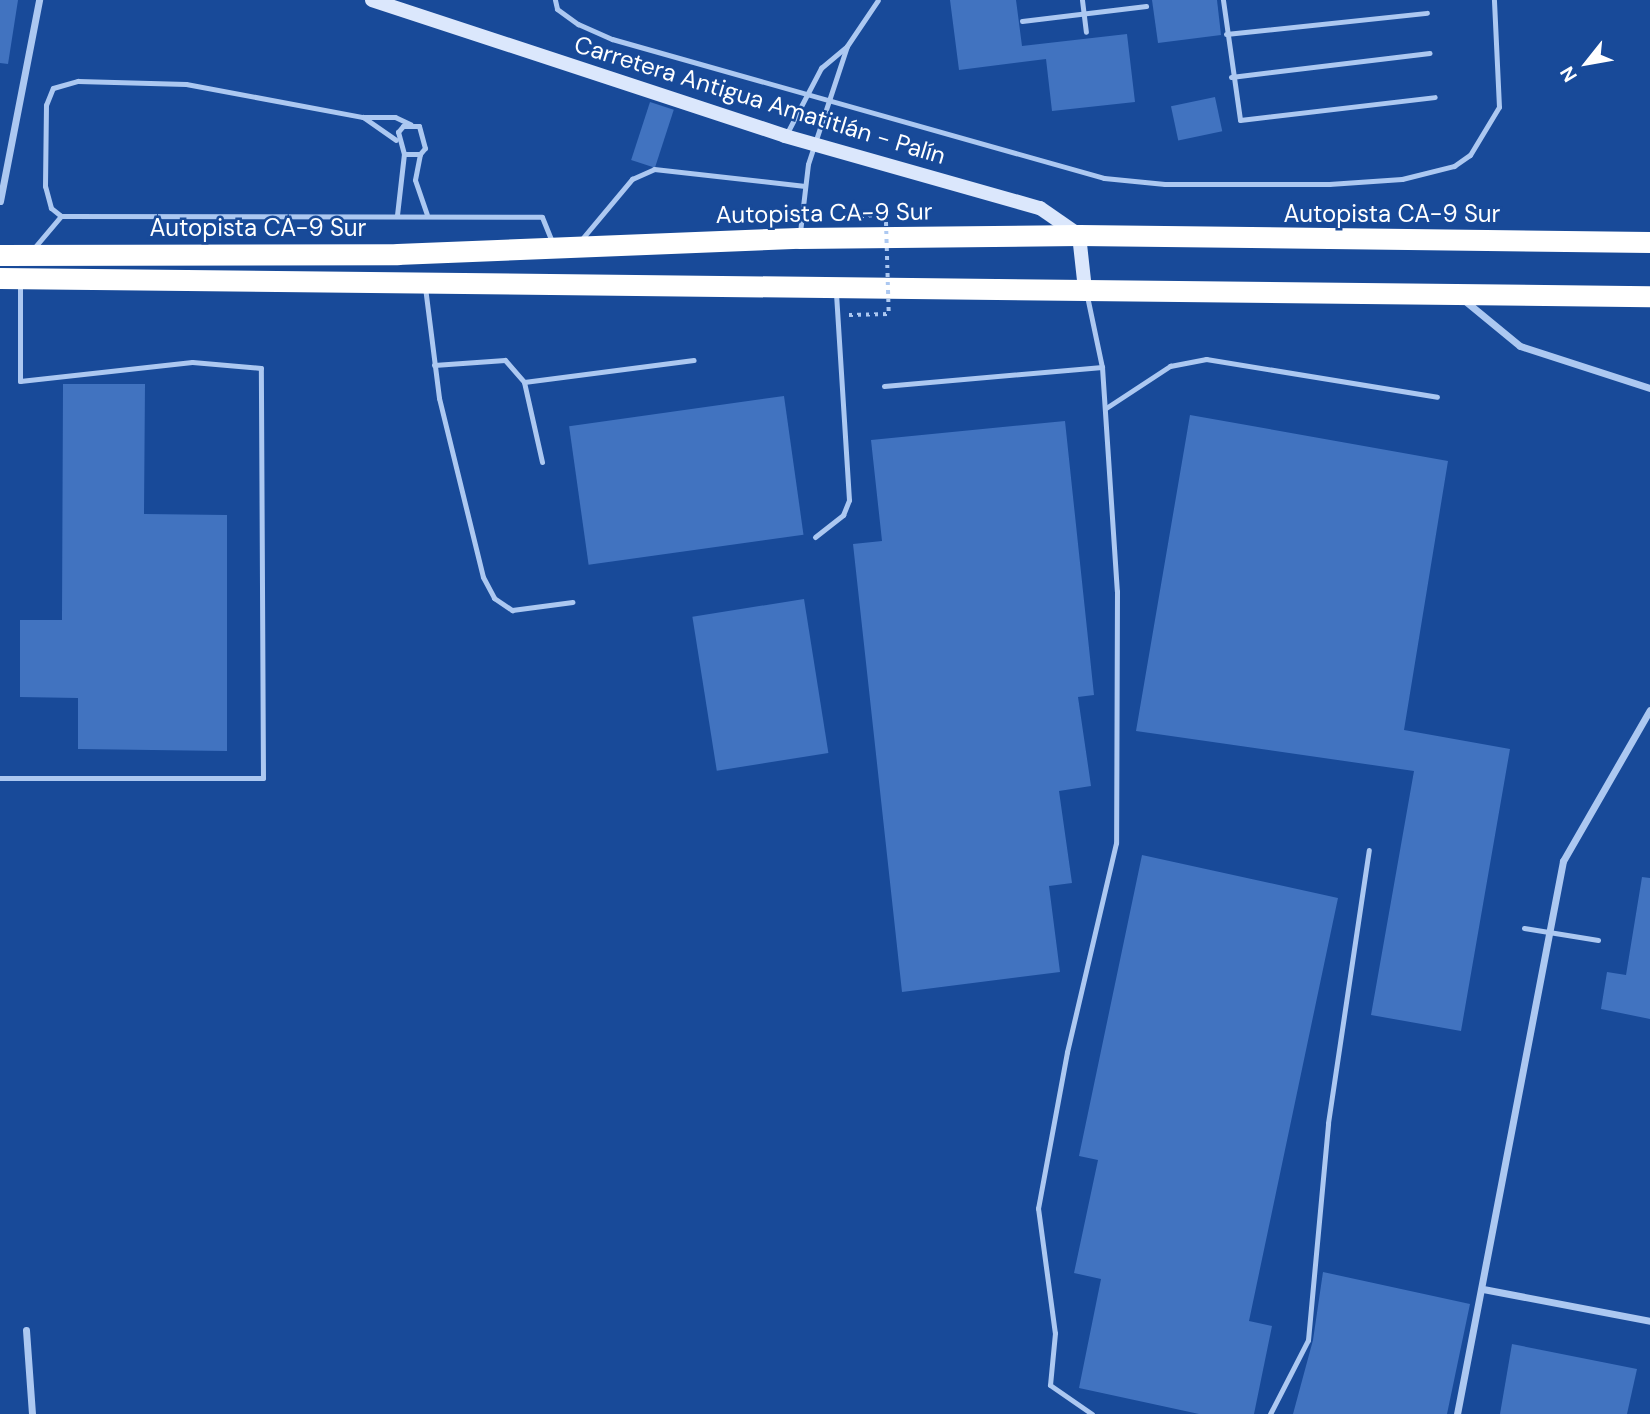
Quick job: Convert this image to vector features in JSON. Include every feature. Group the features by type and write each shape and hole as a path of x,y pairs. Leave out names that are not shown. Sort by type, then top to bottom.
{"highway":[{"name":"Autopista CA-9 Sur","path":"0,255 565,248 799,238 1079,235 1650,242"},
{"name":"Autopista CA-9 Sur","path":"10,278 836,289 1452,290 1650,296"}],"main road":[{"name":"Carretera Antigua Amatitlán - Palín","path":"372,0 785,136 1030,205 1079,235"},
{"path":"1079,235 1086,289"}],"street":[{"path":"0,201 39,0"},
{"path":"1452,290 1520,346 1585,372 1650,388"},
{"path":"1457,1414 1483,1289 1549,932 1573,838 1650,710"},
{"path":"1483,1289 1650,1321"},
{"path":"26,1330 32,1414"}],"lane":[{"path":"555,0 557,9 578,24 612,39 803,96 1104,178 1165,184 1329,184 1430,175 1470,155 1499,107 1494,0"},
{"path":"785,136 803,96 821,68 847,46 878,0"},
{"path":"1082,0 1086,32"},
{"path":"1223,0 1238,117 1251,122 1435,97"},
{"path":"1022,21 1146,6"},
{"path":"1226,34 1427,13"},
{"path":"799,238 805,186 815,145 847,46"},
{"path":"1231,77 1430,53"},
{"path":"427,214 415,180 420,154 427,140 419,126 395,117 363,117 186,84 78,81 53,88 46,105 46,186 51,208 61,216 427,214 542,217 565,248 632,179 654,169 805,186"},
{"path":"363,117 396,140 404,154 397,215"},
{"path":"396,140 403,126 411,124"},
{"path":"404,154 420,154"},
{"path":"28,255 61,216"},
{"path":"0,778 263,778 261,368 192,362 20,381 10,278"},
{"path":"425,284 435,365 483,578 494,598 512,610 572,602"},
{"path":"815,537 843,515 849,500 836,289"},
{"path":"1086,289 1102,367 1117,591 1116,843 1067,1052 1038,1208 1055,1333 1050,1385 1093,1414"},
{"path":"1106,408 1170,366 1206,359 1437,397"},
{"path":"435,365 505,360 524,382 542,461"},
{"path":"524,382 694,360"},
{"path":"884,386 1102,367"},
{"path":"1270,1414 1308,1340 1328,1124 1369,850"},
{"path":"1524,928 1598,940"}],"path":[{"path":"843,216 886,214 889,314 846,316"}],"building":[{"path":"0,0 18,0 8,64 0,63"},
{"path":"950,0 1016,0 1022,46 1127,34 1135,102 1052,111 1046,59 959,70"},
{"path":"1152,0 1217,0 1221,35 1158,43"},
{"path":"1215,97 1222,131 1178,141 1171,106"},
{"path":"650,102 674,110 655,168 631,160"},
{"path":"63,384 145,384 144,514 227,515 227,751 78,749 78,698 20,697 20,620 62,620"},
{"path":"784,396 803,535 589,565 569,426"},
{"path":"1190,415 1448,461 1404,730 1510,749 1461,1031 1371,1015 1414,771 1136,731"},
{"path":"1065,421 1094,695 1078,697 1091,786 1059,791 1072,883 1049,886 1060,972 902,992 853,544 882,541 871,440"},
{"path":"804,599 828,753 717,771 692,617"},
{"path":"1142,855 1338,898 1249,1321 1272,1326 1254,1414 1199,1414 1079,1388 1101,1279 1074,1273 1098,1160 1079,1156"},
{"path":"1642,877 1650,878 1650,1019 1601,1009 1607,972 1626,975"},
{"path":"1323,1272 1470,1304 1447,1414 1293,1414 1313,1340"},
{"path":"1512,1344 1637,1369 1627,1414 1500,1414"}]}
